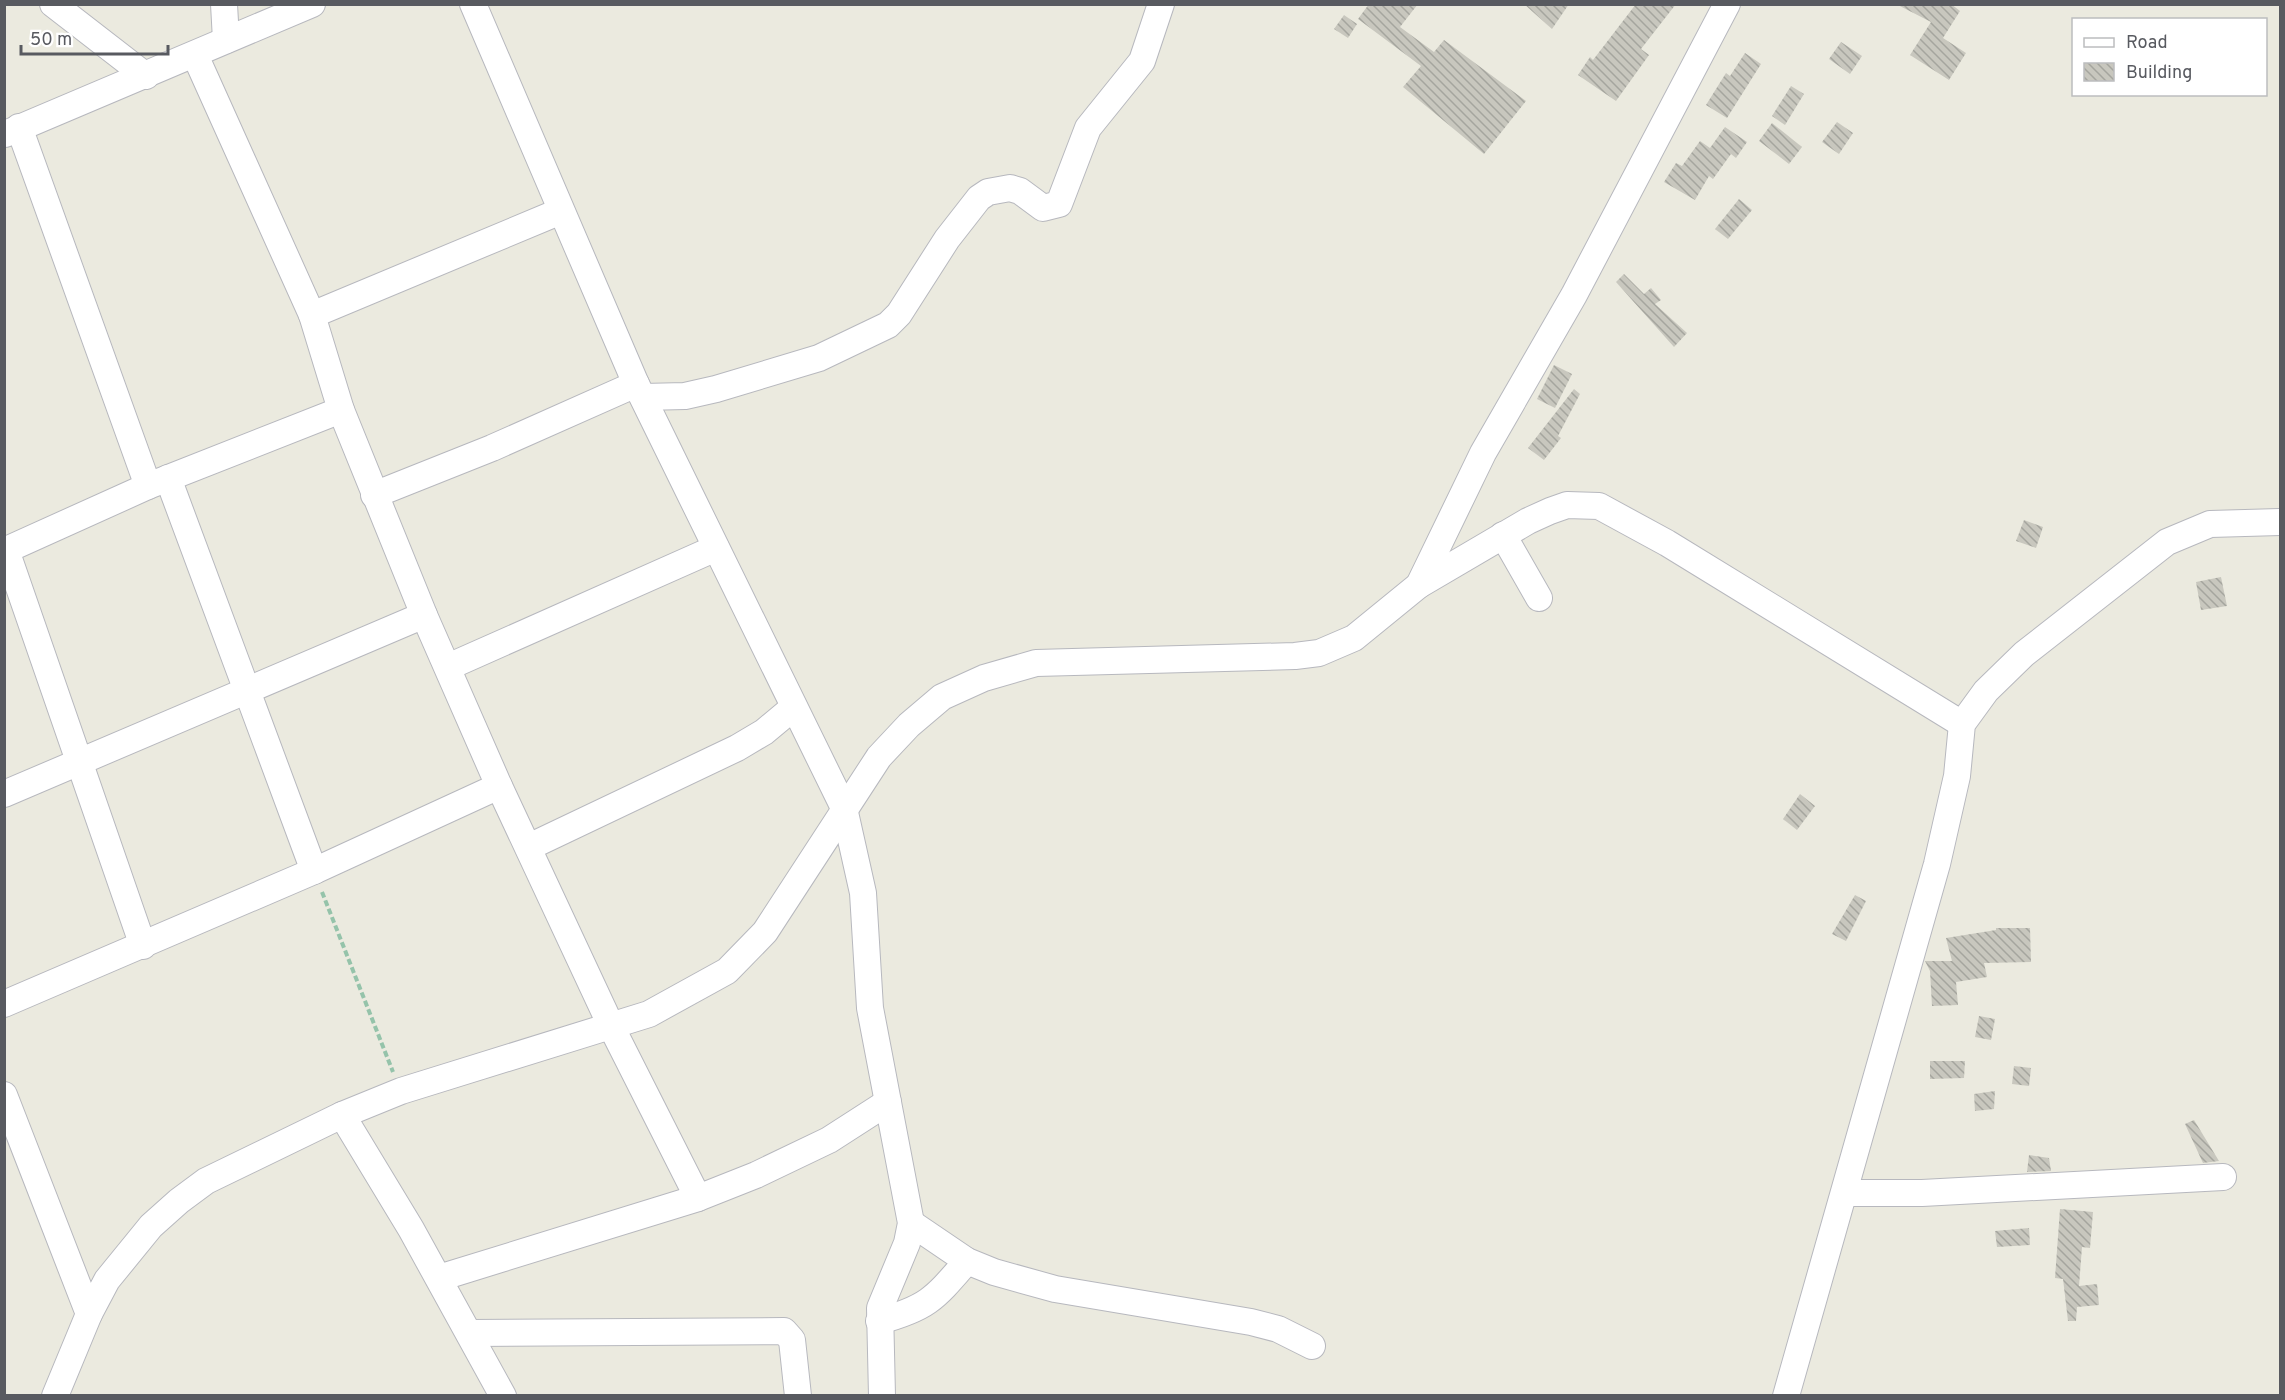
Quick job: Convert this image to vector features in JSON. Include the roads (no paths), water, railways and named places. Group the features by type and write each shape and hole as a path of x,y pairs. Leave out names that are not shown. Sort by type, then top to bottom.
{"street":[{"path":"53,4 146,76"},
{"path":"225,4 226,40"},
{"path":"312,4 146,76 12,130 246,692 314,871"},
{"path":"473,4 640,390 844,808 863,893 870,1008 911,1223 907,1243 880,1308 882,1395"},
{"path":"374,495 640,390 685,396 738,383 819,358 888,325 904,308 947,239 979,198 988,192 1010,188 1020,191 1044,208 1059,204 1088,128 1142,61 1161,4"},
{"path":"1419,585 1483,453 1574,295 1727,4"},
{"path":"195,55 312,315 340,410 424,615 499,786 612,1028 698,1198"},
{"path":"312,315 561,211"},
{"path":"143,946 81,762 5,550 158,482 340,410"},
{"path":"55,1395 89,1314 107,1280 129,1250 179,1201 238,1164 342,1115 401,1091 612,1028 649,1014 727,971 765,932 879,757 909,725 942,697 984,678 1036,663 1295,656 1319,653 1354,638 1419,585 1528,521 1567,505 1599,507 1667,543 1962,724"},
{"path":"1786,1395 1937,864 1957,776 1962,724 1986,691 2024,654 2168,542 2210,524 2250,521 2280,522"},
{"path":"1503,536 1539,598"},
{"path":"448,667 716,548"},
{"path":"4,794 424,615"},
{"path":"529,847 737,748 764,732 794,706"},
{"path":"4,1004 314,871 499,786"},
{"path":"4,1095 89,1314"},
{"path":"439,1278 698,1198 756,1175 829,1140 888,1102"},
{"path":"342,1115 439,1278 503,1395"},
{"path":"1845,1193 1922,1193 2223,1177"},
{"path":"911,1223 967,1261 994,1272 1055,1289 1251,1322 1278,1329 1312,1346"},
{"path":"879,1321 913,1312 931,1301 967,1261"},
{"path":"470,1333 784,1331 792,1340 798,1395"}]}
